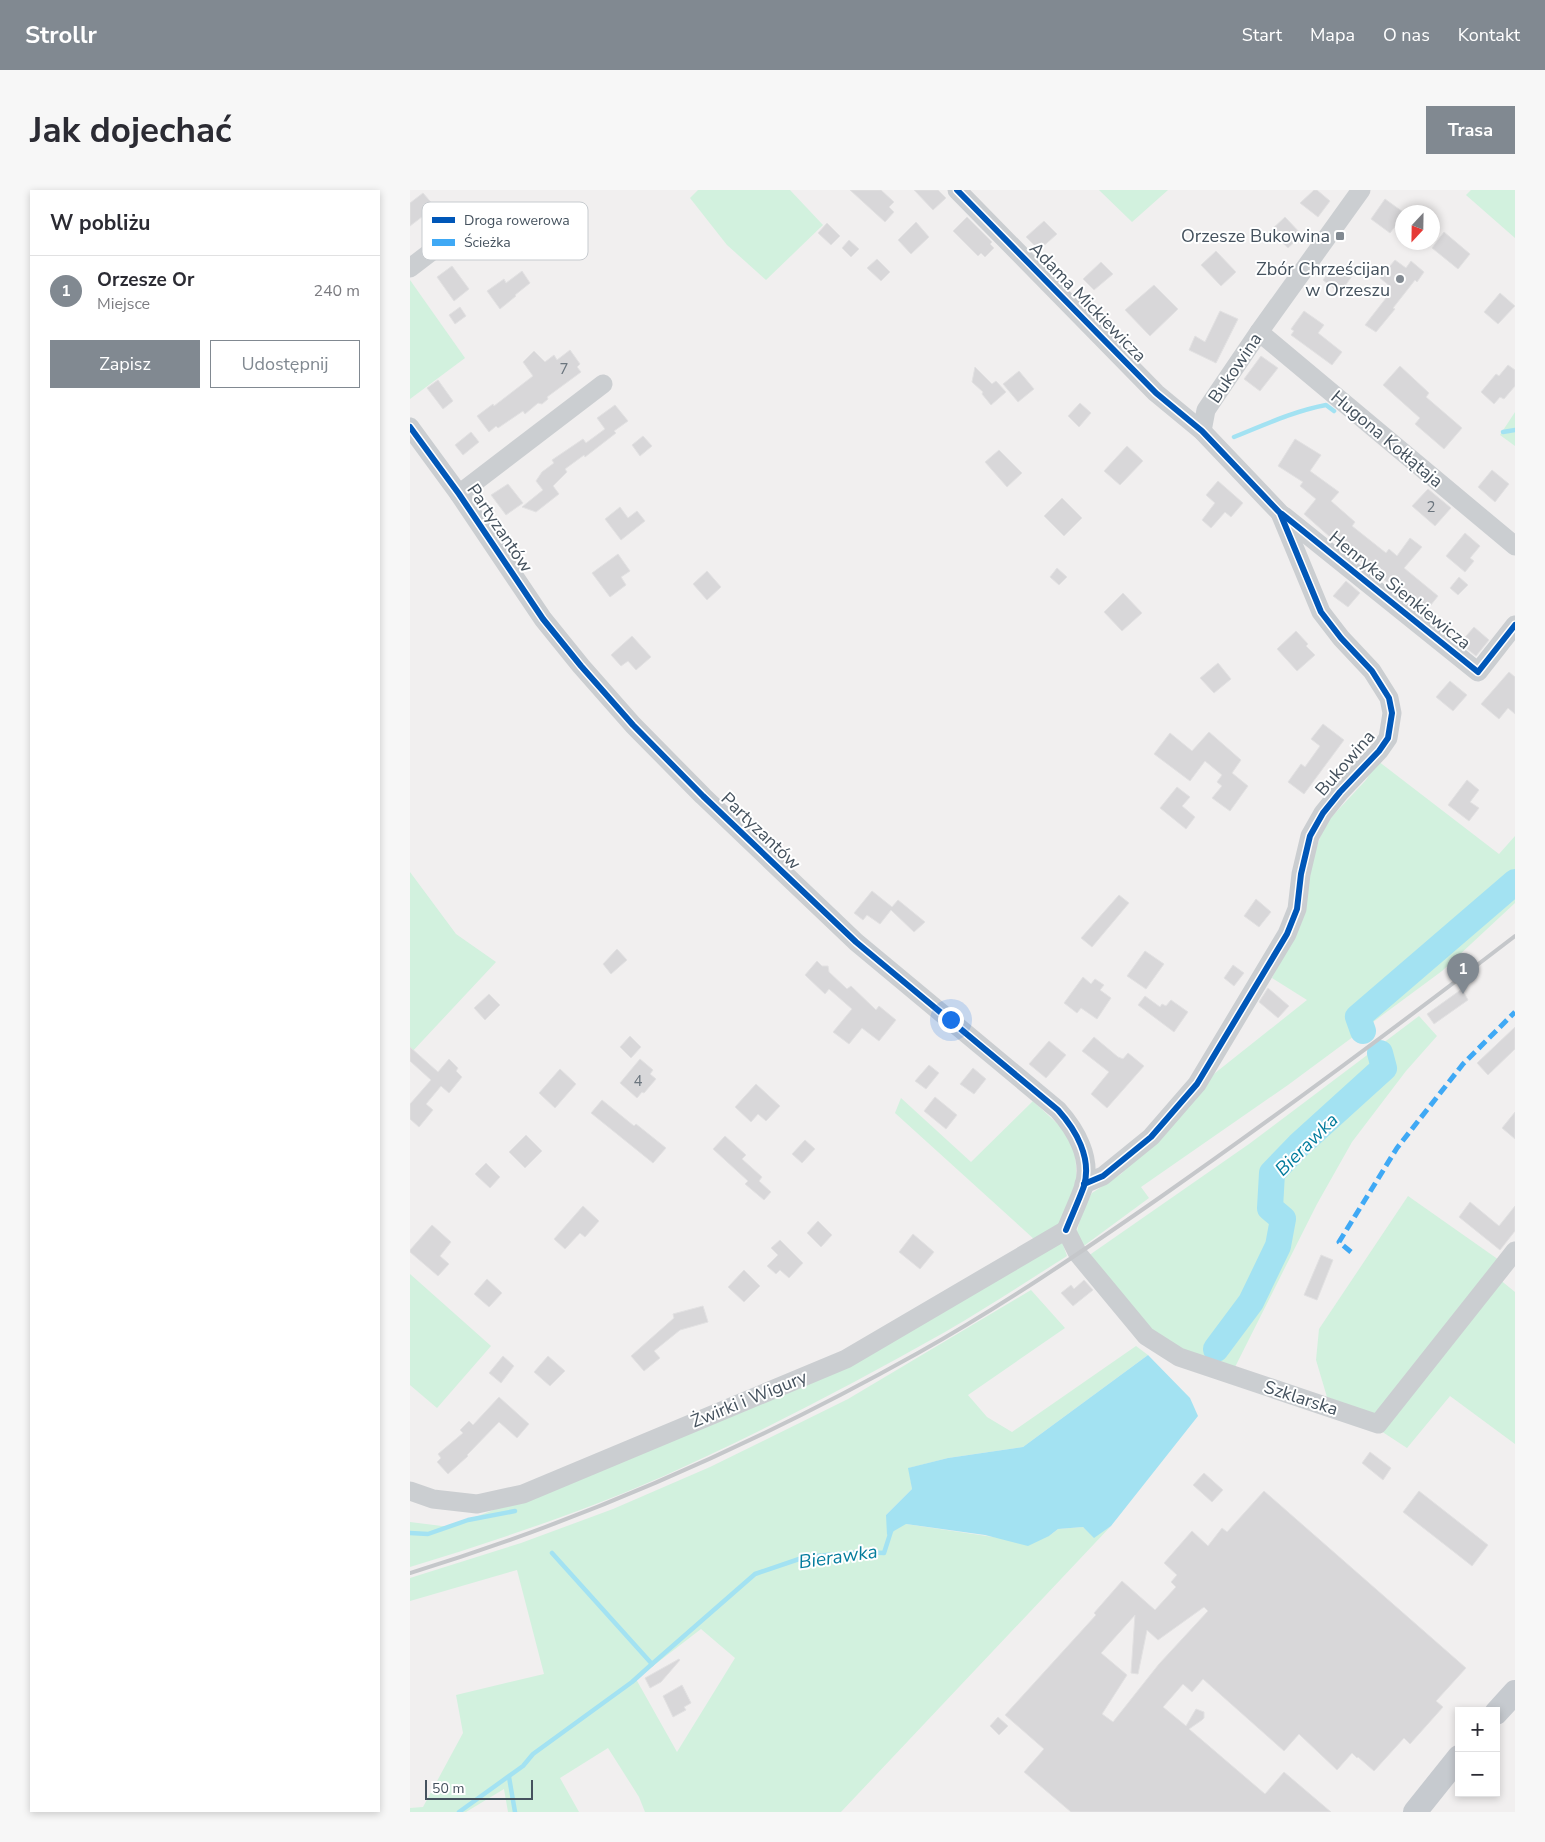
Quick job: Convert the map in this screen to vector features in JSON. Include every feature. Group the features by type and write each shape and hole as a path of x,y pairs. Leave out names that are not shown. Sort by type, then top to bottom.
{"main road":[{"path":"1500,1709 1515,1692"},
{"path":"1415,1812 1455,1762"}],"street":[{"name":"Adama Mickiewicza","path":"957,190 1156,393 1202,431"},
{"name":"Bukowina","path":"1084,1184 1103,1176 1152,1138 1197,1084 1287,934 1297,909 1305,854 1310,836 1322,813 1379,751 1388,738 1392,713 1389,698 1372,671 1341,638 1321,612 1280,513 1202,431 1206,410 1259,332 1361,190"},
{"path":"410,268 422,259"},
{"name":"Hugona Kołłątaja","path":"1259,332 1515,546"},
{"path":"459,494 603,384"},
{"name":"Partyzantów","path":"410,427 459,494 543,619 580,666 633,725 856,942 1058,1110 1070,1123 1078,1136 1086,1168 1084,1184 1066,1230"},
{"name":"Henryka Sienkiewicza","path":"1280,513 1478,672 1515,625"},
{"name":"Szklarska","path":"1066,1230 1078,1254 1146,1336 1179,1358 1378,1424 1515,1251"},
{"name":"Żwirki i Wigury","path":"410,1491 433,1499 477,1504 523,1494 846,1359 1066,1230"}],"green space":[{"path":"698,190 790,190 823,225 766,280 727,245 690,198"},
{"path":"1099,190 1168,190 1132,222"},
{"path":"1471,190 1515,190 1515,238 1466,195"},
{"path":"410,280 465,358 410,399"},
{"path":"1515,412 1515,446 1500,435"},
{"path":"1378,761 1499,854 1515,836 1515,903 1442,971 1288,1085 1141,1187 1149,1198 1081,1248 1077,1231 1083,1208 1092,1193 1121,1174 1205,1081 1307,1000 1272,978 1303,914 1313,857 1325,824 1366,780"},
{"path":"410,872 456,934 496,962 410,1054"},
{"path":"1419,1016 1437,1036 1406,1071 1352,1142 1317,1204 1235,1367 1182,1350 1150,1328 1088,1256 1249,1144"},
{"path":"901,1098 971,1162 1033,1101 1062,1128 1075,1152 1077,1181 1059,1225 1035,1240 895,1113"},
{"path":"1408,1196 1499,1260 1375,1415 1327,1397 1316,1360 1319,1329"},
{"path":"1061,1239 1067,1256 945,1332 857,1381 767,1427 671,1473 598,1503 486,1543 410,1567 410,1522 450,1527 527,1497 836,1368"},
{"path":"410,1274 491,1346 437,1408 410,1385"},
{"path":"1499,1279 1515,1292 1515,1444 1450,1396 1407,1448 1381,1431"},
{"path":"1031,1290 1065,1328 968,1395 987,1417 1012,1432 1136,1346 1148,1355 1023,1447 948,1458 909,1468 912,1489 886,1515 906,1524 1000,1538 1049,1536 1058,1529 1083,1527 1094,1537 1111,1526 841,1812 645,1812 639,1797 608,1748 560,1778 579,1812 508,1812 504,1789 466,1812 410,1812 410,1808 423,1807 463,1733 456,1695 544,1674 517,1570 410,1601 410,1578 521,1543 613,1509 710,1467 848,1399","holes":["701,1629 735,1658 677,1752 636,1679"]}],"water":[{"path":"1148,1355 1190,1398 1198,1416 1111,1526 1094,1538 1083,1527 1058,1529 1049,1536 1028,1546 985,1535 906,1524 887,1535 886,1515 912,1489 908,1468 948,1458 1023,1447"}],"building":[{"path":"850,190 881,190 894,202 889,207 894,212 885,222"},
{"path":"914,190 938,190 946,198 933,210"},
{"path":"1314,190 1317,190 1330,201 1318,217 1300,203"},
{"path":"423,193 431,202 422,202 422,217 410,226 410,203"},
{"path":"1385,199 1395,206 1395,226 1390,233 1371,219"},
{"path":"967,217 992,242 990,244 994,248 985,257 981,253 978,256 953,231"},
{"path":"1285,217 1302,235 1288,248 1270,231"},
{"path":"1044,221 1057,234 1039,250 1026,237"},
{"path":"916,222 929,237 911,254 898,240"},
{"path":"827,223 840,236 831,245 818,233"},
{"path":"1444,232 1470,254 1458,269 1434,250 1440,250 1440,237"},
{"path":"849,240 859,249 851,257 842,248"},
{"path":"1216,251 1236,272 1221,286 1201,265"},
{"path":"877,259 890,272 881,281 867,268"},
{"name":"Zbór Chrześcijan w Orzeszu","path":"1395,260 1406,268 1411,261 1424,272 1417,282 1415,280 1376,332 1365,325 1390,293 1388,291 1391,287 1380,278"},
{"path":"1101,262 1113,274 1094,290 1083,279"},
{"path":"1334,265 1342,271 1344,269 1352,276 1340,293 1323,280"},
{"path":"452,266 469,289 454,301 437,277"},
{"path":"522,271 530,283 500,309 487,291 504,279 506,283"},
{"path":"1154,285 1178,309 1150,336 1125,310"},
{"path":"1500,293 1515,306 1498,324 1484,312"},
{"path":"460,307 466,316 455,324 449,315"},
{"path":"1220,311 1238,319 1216,363 1189,350 1195,336 1205,342"},
{"path":"1304,311 1324,325 1318,333 1342,352 1332,365 1291,335 1294,331 1291,329"},
{"path":"570,350 580,364 577,367 581,372 547,397 548,399 542,404 538,403 525,414 523,411 489,432 477,416 493,404 494,406 533,376 523,362 534,351 545,362 554,355 557,360"},
{"path":"1261,356 1278,368 1260,391 1244,379"},
{"path":"1508,365 1515,370 1515,386 1504,399 1500,397 1494,404 1481,392 1496,374 1499,376"},
{"path":"1400,366 1429,393 1426,397 1462,428 1444,449 1415,424 1420,418 1383,385"},
{"path":"975,367 992,384 996,381 1006,392 991,405 982,394 983,392 972,382"},
{"path":"1019,371 1034,389 1018,402 1003,384"},
{"path":"438,380 453,401 443,409 427,388"},
{"path":"1080,403 1091,413 1079,427 1068,416"},
{"path":"615,405 628,421 585,457 584,455 565,469 567,472 553,486 559,494 536,512 522,507 543,490 536,481 542,472 554,463 552,460 583,439 586,443 605,429 597,418"},
{"path":"471,432 479,442 463,455 455,445"},
{"path":"643,436 652,446 640,456 632,445"},
{"path":"1295,439 1321,455 1310,471 1339,492 1331,501 1355,522 1352,526 1386,553 1389,549 1397,556 1410,538 1422,547 1404,568 1438,596 1430,606 1427,603 1421,609 1304,514 1316,499 1300,486 1303,482 1278,466"},
{"path":"1127,446 1143,461 1120,485 1104,471"},
{"path":"999,450 1022,473 1007,487 985,462"},
{"path":"1492,470 1509,484 1495,502 1478,487"},
{"path":"1218,481 1243,503 1231,517 1225,512 1211,528 1202,520 1215,503 1206,495"},
{"path":"508,484 523,503 506,515 491,495"},
{"path":"1428,489 1451,508 1435,526 1412,506"},
{"path":"1062,498 1082,518 1064,536 1044,516"},
{"path":"620,507 628,518 637,511 645,521 621,540 605,519"},
{"path":"1465,533 1480,546 1470,558 1474,561 1465,572 1446,556"},
{"path":"618,554 630,571 621,577 626,585 610,597 592,573"},
{"path":"1057,568 1067,577 1059,585 1050,577"},
{"path":"707,571 721,587 707,600 693,584"},
{"path":"1459,577 1468,585 1458,595 1450,588"},
{"path":"1346,581 1360,593 1348,607 1333,596"},
{"path":"1123,593 1142,613 1122,631 1104,612"},
{"path":"1474,627 1489,640 1476,656 1460,643"},
{"path":"1296,631 1315,655 1297,671 1277,649"},
{"path":"632,636 651,657 636,670 628,661 621,666 611,655"},
{"path":"1218,663 1231,679 1214,693 1200,678"},
{"path":"1509,672 1515,677 1515,714 1508,708 1499,719 1481,704"},
{"path":"1450,681 1467,695 1453,711 1436,697"},
{"path":"1323,724 1344,740 1304,794 1288,782 1301,764 1305,767 1320,746 1311,739"},
{"path":"1209,732 1241,760 1232,773 1248,786 1230,811 1212,798 1222,786 1217,782 1222,775 1205,761 1190,781 1154,754 1170,733 1192,751"},
{"path":"1467,780 1479,790 1470,802 1479,808 1469,821 1448,805"},
{"path":"1177,787 1190,797 1182,806 1195,817 1186,829 1160,808"},
{"path":"872,891 892,907 898,900 925,922 914,932 891,910 880,924 867,915 863,920 854,913"},
{"path":"1119,895 1129,903 1092,947 1081,938"},
{"path":"1256,899 1271,912 1259,927 1244,916"},
{"path":"617,949 627,960 611,974 603,964"},
{"path":"1145,951 1164,964 1146,989 1127,976"},
{"path":"817,961 822,966 828,966 829,972 847,989 851,986 876,1010 879,1006 896,1020 879,1041 862,1028 849,1044 833,1032 852,1009 829,989 825,994 805,975"},
{"path":"1233,965 1244,973 1234,986 1224,978"},
{"path":"1083,977 1091,984 1095,979 1104,985 1100,990 1111,998 1097,1019 1081,1008 1077,1013 1064,1003"},
{"path":"1268,988 1289,1006 1278,1018 1259,1002"},
{"path":"1462,989 1468,1000 1434,1024 1427,1014"},
{"path":"489,994 500,1005 485,1020 474,1008"},
{"path":"1145,996 1160,1007 1162,1004 1166,1006 1171,1000 1188,1012 1174,1032 1138,1005"},
{"path":"1515,1027 1515,1049 1488,1075 1477,1063"},
{"path":"630,1036 641,1047 631,1058 620,1047"},
{"path":"1094,1037 1118,1057 1123,1059 1128,1053 1144,1066 1107,1108 1091,1094 1109,1072 1082,1051"},
{"path":"1049,1041 1066,1055 1046,1078 1029,1064"},
{"path":"410,1047 438,1072 449,1059 458,1068 456,1071 462,1077 449,1093 441,1086 426,1104 433,1110 419,1127 410,1119 410,1104 431,1080 410,1061"},
{"path":"640,1059 653,1070 650,1074 656,1079 637,1098 620,1083"},
{"path":"929,1065 939,1073 926,1089 915,1081"},
{"path":"973,1068 986,1079 974,1094 960,1084"},
{"path":"560,1069 576,1084 555,1108 539,1093"},
{"path":"756,1084 780,1106 766,1121 758,1114 751,1122 735,1107"},
{"path":"935,1097 957,1115 946,1129 924,1111"},
{"path":"602,1100 634,1126 636,1124 666,1148 653,1163 591,1113"},
{"path":"1515,1112 1515,1139 1502,1128"},
{"path":"526,1135 542,1151 525,1168 509,1152"},
{"path":"725,1136 746,1155 742,1159 762,1177 759,1181 771,1192 764,1200 745,1184 748,1181 713,1149"},
{"path":"805,1140 815,1149 802,1163 792,1154"},
{"path":"486,1163 500,1177 490,1188 475,1174"},
{"path":"1470,1202 1499,1226 1515,1206 1515,1231 1500,1250 1459,1217"},
{"path":"583,1206 599,1221 585,1237 580,1233 565,1249 554,1239"},
{"path":"818,1221 832,1235 821,1247 807,1233"},
{"path":"432,1225 451,1242 440,1256 449,1264 438,1276 410,1252"},
{"path":"913,1234 934,1252 920,1269 899,1252"},
{"path":"780,1240 803,1263 789,1278 780,1270 776,1274 767,1266 778,1255 771,1248"},
{"path":"1321,1255 1333,1260 1317,1300 1304,1295"},
{"path":"744,1270 760,1286 744,1302 728,1287"},
{"path":"487,1279 502,1293 489,1307 474,1294"},
{"path":"1084,1280 1093,1290 1073,1306 1061,1293 1071,1285 1074,1289"},
{"path":"703,1306 708,1322 680,1330 654,1351 660,1358 644,1371 631,1356 674,1318 673,1314"},
{"path":"503,1356 514,1366 501,1383 489,1373"},
{"path":"548,1356 565,1371 550,1386 534,1372"},
{"path":"499,1397 529,1424 517,1438 499,1422 468,1456 448,1474 437,1462 441,1458 438,1454 463,1433 460,1430 469,1421 473,1425"},
{"path":"1370,1452 1391,1468 1383,1480 1362,1463"},
{"path":"1204,1473 1223,1490 1212,1502 1193,1485"},
{"path":"1264,1491 1466,1668 1436,1701 1443,1707 1410,1744 1404,1738 1374,1771 1352,1753 1337,1770 1299,1734 1284,1751 1203,1679 1192,1692 1183,1684 1163,1707 1186,1726 1196,1709 1204,1712 1204,1718 1189,1729 1265,1794 1284,1772 1331,1812 1071,1812 1024,1772 1044,1749 1005,1715 1096,1615 1094,1613 1122,1581 1155,1610 1176,1587 1171,1582 1177,1575 1164,1563 1192,1531 1208,1546 1222,1528 1227,1532","holes":["1204,1607 1208,1611 1159,1664 1113,1722 1102,1714 1127,1675 1101,1653 1135,1615 1131,1673 1138,1674 1147,1630 1158,1640"]},
{"path":"1419,1491 1488,1545 1472,1566 1403,1512"},
{"path":"679,1659 661,1682 650,1688 645,1678"},
{"path":"682,1685 691,1703 684,1707 686,1710 673,1717 663,1696"},
{"path":"998,1717 1008,1726 999,1735 990,1726"}],"waterway":[{"path":"1234,437 1302,411 1326,405 1334,411"},
{"path":"1503,432 1515,430"},
{"name":"Bierawka","path":"1363,1031 1358,1017 1515,882"},
{"name":"Bierawka","path":"1216,1349 1251,1302 1278,1246 1283,1219 1270,1208 1272,1173 1299,1145 1384,1068 1380,1053"},
{"name":"Bierawka","path":"410,1533 428,1534 468,1520 515,1511"},
{"name":"Bierawka","path":"552,1553 652,1664 755,1574 805,1557 861,1552 884,1553 892,1528"},
{"path":"459,1812 523,1766 533,1754 632,1682 652,1664"},
{"path":"509,1777 515,1812"}],"railway":[{"path":"410,1573 476,1552 541,1528 670,1476 796,1418 918,1353 1011,1297 1132,1217 1340,1068 1515,936"}],"marked path":[{"path":"1351,1252 1339,1242 1397,1148 1463,1064 1515,1012"}],"cycle path":[{"path":"957,190 1156,393 1202,431 1280,513 1321,612 1341,638 1372,671 1389,698 1392,713 1388,738 1379,751 1323,813 1310,836 1301,874 1297,909 1287,934 1197,1084 1151,1137 1103,1176 1084,1184"},
{"path":"410,427 459,494 543,619 633,725 703,796 856,942 1058,1110 1065,1118 1081,1145 1086,1165 1084,1186 1066,1230"},
{"path":"1282,514 1478,672 1515,625"}],"place":[{"name":"Orzesze Bukowina","path":"1340,236"},
{"name":"Zbór Chrześcijan w Orzeszu","path":"1400,279"},
{"name":"Orzesze Or","path":"1463,994"}]}
